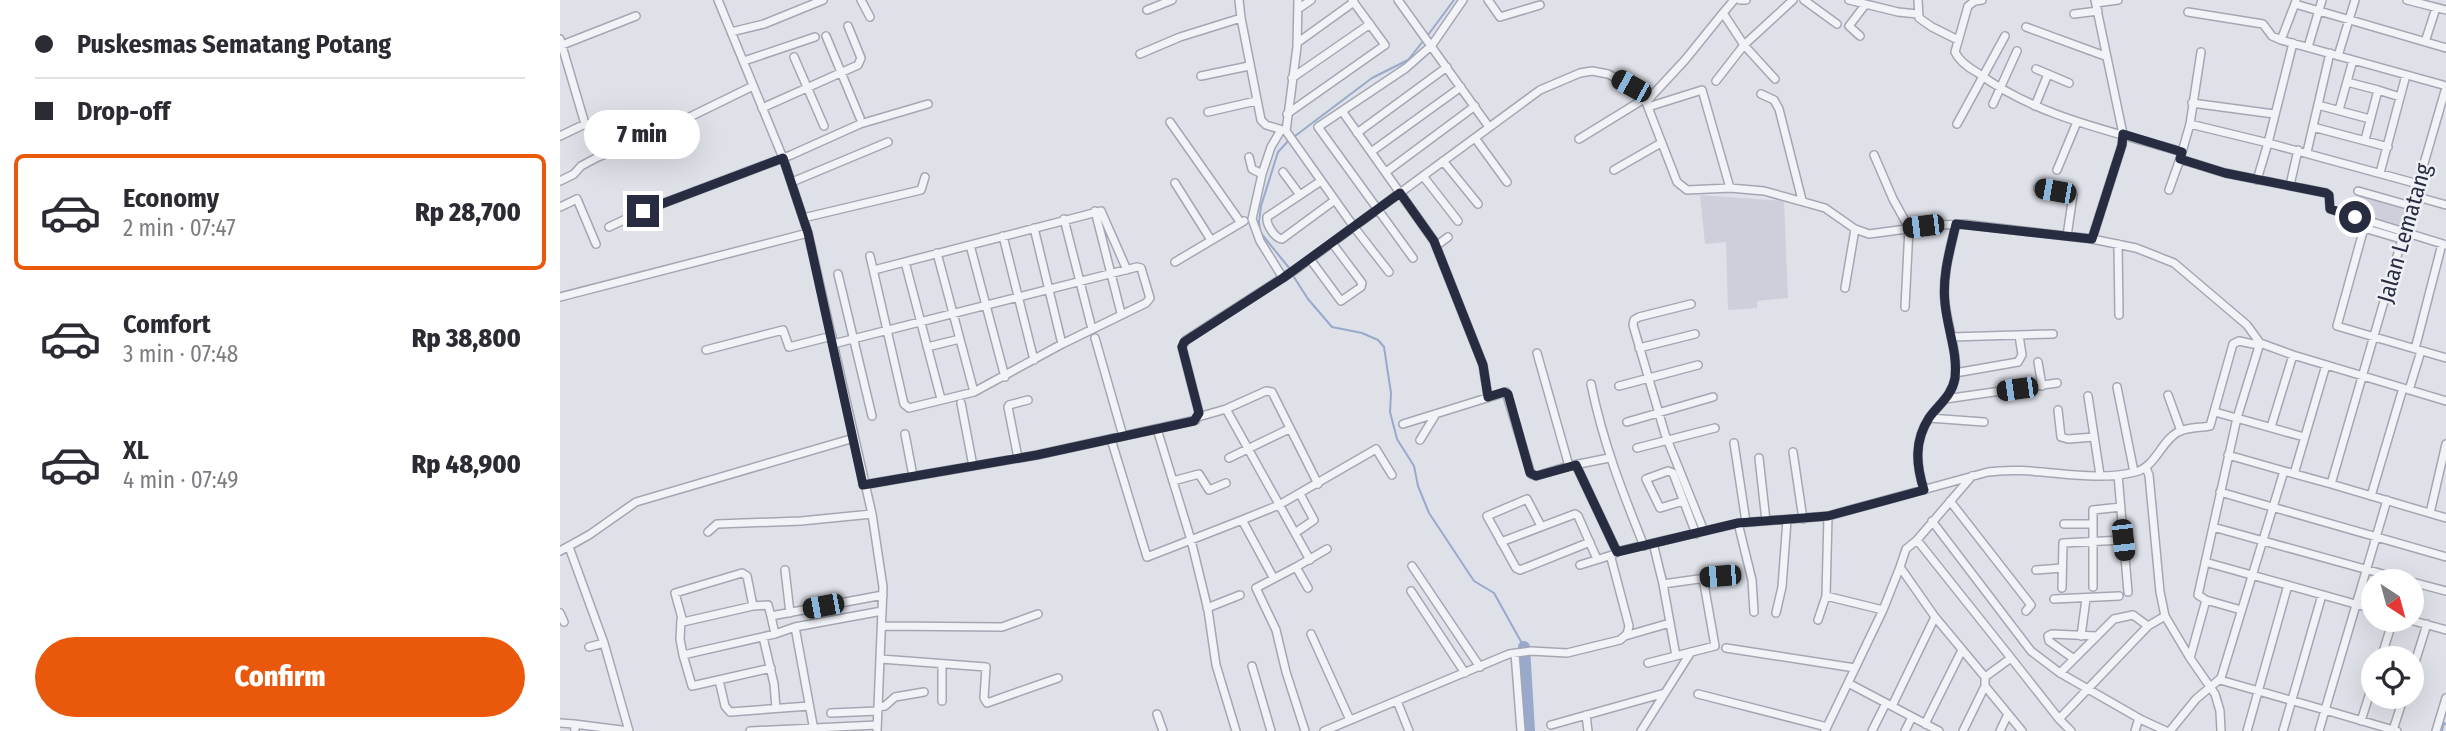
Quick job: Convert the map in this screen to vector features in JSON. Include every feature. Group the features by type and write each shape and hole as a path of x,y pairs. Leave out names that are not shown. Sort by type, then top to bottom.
{"street":[{"path":"718,0 744,61 750,88 797,180 808,216 804,234 834,341 854,438 867,484 883,595 882,611 888,626 874,727 750,731"},
{"path":"731,32 764,24 823,0"},
{"path":"861,0 870,17"},
{"path":"1147,10 1172,0"},
{"path":"1239,0 1261,120 1266,125 1285,132 1296,145 1389,272"},
{"path":"1284,278 1260,241 1258,223 1262,174 1271,146 1285,132 1297,43 1298,4 1311,0"},
{"path":"1398,0 1489,127"},
{"path":"1413,258 1318,127 1406,68 1431,43 1463,0"},
{"path":"1488,0 1500,17 1540,5"},
{"path":"1646,102 1685,61 1734,0"},
{"path":"1740,0 1746,0"},
{"path":"1716,81 1744,45 1793,0"},
{"path":"1804,0 1837,24"},
{"path":"1849,0 1917,14"},
{"path":"1917,0 1917,14 1922,21 1958,40"},
{"path":"1982,0 1968,6 1955,54 1999,89 2077,122 2123,134 2225,173 2326,193 2329,195 2330,209 2402,236 2444,244 2418,350 2371,496"},
{"path":"2074,13 2118,0"},
{"path":"2308,47 2322,0"},
{"path":"2307,152 2334,54 2355,0"},
{"path":"2407,0 2426,2 2446,10"},
{"path":"1287,114 1385,45 1353,1 1297,43"},
{"path":"2281,40 2295,2 2446,48"},
{"path":"1860,36 1849,26 1865,5"},
{"path":"2092,239 2122,145 2123,134 2096,5"},
{"path":"2425,42 2437,8"},
{"path":"2188,12 2259,23 2272,36 2281,40 2406,75 2445,89"},
{"path":"1723,13 1744,45 1775,79"},
{"path":"560,136 586,124 561,42 636,16"},
{"path":"1140,54 1180,37 1241,18"},
{"path":"1292,78 1370,23"},
{"path":"762,108 858,65 861,61 848,26"},
{"path":"2026,27 2105,56"},
{"path":"826,36 860,118"},
{"path":"1957,124 2005,36"},
{"path":"744,61 814,37"},
{"path":"2257,180 2292,43"},
{"path":"1993,104 2017,51"},
{"path":"2169,190 2190,124 2201,52"},
{"path":"794,57 824,126"},
{"path":"2339,110 2353,60"},
{"path":"1200,76 1250,66"},
{"path":"1357,133 1447,67"},
{"path":"2036,69 2069,83"},
{"path":"1198,416 1182,347 1184,342 1284,278 1545,87 1587,71 1601,72 1635,89 1646,102 1677,182 1687,190 1730,188 1764,191 1802,200 1831,211 1855,229 1869,234 1956,224 2092,239 2148,252 2174,263 2247,325 2259,344 2237,418 2198,596 2241,610"},
{"path":"2035,106 2048,74"},
{"path":"2381,173 2406,75"},
{"name":"Jalan Lematang","path":"2331,484 2445,89 2446,76"},
{"path":"2347,82 2400,97"},
{"path":"1371,152 1461,87"},
{"path":"560,181 598,157 655,134 750,88"},
{"path":"1579,139 1646,102 1702,89 1730,188"},
{"path":"2365,140 2378,90"},
{"path":"1761,94 1774,100 1779,109 1802,200"},
{"path":"1208,112 1256,101"},
{"path":"2192,103 2274,114"},
{"path":"609,227 643,211 784,158 860,124 928,104"},
{"path":"2318,105 2370,119"},
{"path":"1386,172 1475,106"},
{"path":"1342,111 1436,246 1483,365 1488,397"},
{"path":"1170,122 1241,223"},
{"path":"2057,170 2077,122"},
{"path":"2190,124 2307,152 2418,184"},
{"path":"2313,127 2388,147"},
{"path":"1475,138 1507,182"},
{"path":"797,180 888,142"},
{"path":"1614,170 1661,143"},
{"path":"2290,185 2298,150"},
{"path":"1874,155 1909,228 1905,307"},
{"path":"1249,156 1252,169 1262,174"},
{"path":"1443,161 1478,204"},
{"path":"1283,172 1300,195"},
{"path":"1423,176 1458,221"},
{"path":"808,216 921,190 925,177"},
{"path":"1175,262 1241,223 1258,223 1321,181"},
{"path":"1175,183 1211,240"},
{"path":"2038,188 2073,195 2067,236"},
{"path":"2358,191 2411,206"},
{"path":"2414,196 2446,205"},
{"path":"560,207 577,200 596,244"},
{"path":"1258,223 1282,239 1335,201"},
{"path":"1095,211 1121,313"},
{"path":"874,270 1101,211 1105,214 1128,270"},
{"path":"1064,219 1123,436"},
{"path":"1924,490 1917,458 1922,435 1929,418 1952,388 1955,373 1944,280 1956,224"},
{"path":"2376,227 2364,228 2337,325 2446,358"},
{"path":"1034,228 1062,344"},
{"path":"1845,288 1855,229"},
{"path":"560,297 804,234"},
{"path":"1003,236 1034,360"},
{"path":"1436,246 1448,237"},
{"path":"1310,259 1342,301 1362,285 1332,243"},
{"path":"2118,244 2119,315"},
{"path":"970,245 1005,377"},
{"path":"937,253 974,392"},
{"path":"706,350 783,330 789,347 850,341 889,331 953,315 1079,282 1141,268 1150,298 1146,303 1121,313 1093,333 1062,344 974,392 909,408 906,406 889,331 870,256"},
{"path":"905,262 941,399"},
{"path":"838,274 850,341 873,415"},
{"path":"1691,304 1634,320 1633,325 1668,441 1700,533"},
{"path":"1580,565 1653,543 1742,523 1828,516 1973,475 2014,470 2119,475 2146,468 2180,430 2210,426 2231,348 2247,325"},
{"path":"1639,348 1695,334"},
{"path":"1951,337 2053,334"},
{"path":"1955,373 2018,362 2022,355 2019,335"},
{"path":"927,347 960,339"},
{"path":"2236,341 2259,344 2446,401"},
{"path":"1538,353 1572,465 1614,554 1629,624 1624,637"},
{"path":"2271,427 2293,355"},
{"path":"2039,362 2042,386"},
{"path":"1619,386 1698,365"},
{"path":"2294,474 2326,365"},
{"path":"1945,400 2057,383"},
{"path":"1591,384 1599,426 1609,458 1644,546"},
{"path":"2117,387 2134,472"},
{"path":"867,484 1018,458 1194,421 1198,416 1226,409 1270,391 1275,396 1318,484"},
{"path":"1403,424 1504,392 1508,394 1531,474 1536,476 1609,458"},
{"path":"2168,395 2180,430"},
{"path":"2088,396 2100,475"},
{"path":"1627,422 1713,397"},
{"path":"1018,458 1008,407 1009,404 1028,400"},
{"path":"961,403 973,466"},
{"path":"1226,409 1310,560"},
{"path":"2058,410 2061,437 2094,437"},
{"path":"2215,412 2304,437"},
{"path":"1420,440 1436,414"},
{"path":"1929,418 1984,422"},
{"path":"1637,448 1715,428"},
{"path":"1157,429 1191,540 1208,608 1216,665 1236,731"},
{"path":"1229,458 1289,429"},
{"path":"905,434 913,476"},
{"path":"560,551 644,498 854,438"},
{"path":"1111,439 1146,556 1149,557 1279,505 1376,449 1392,475"},
{"path":"1734,443 1754,612"},
{"path":"2430,513 2446,444"},
{"path":"1793,452 1802,519"},
{"path":"2228,456 2446,518"},
{"path":"1759,458 1766,521"},
{"path":"2146,468 2165,617 2211,687 2219,705 2221,731"},
{"path":"1932,521 2029,648 2060,673 2139,718 2168,731 2196,699 2220,680 2284,471"},
{"path":"1684,501 1660,508 1646,479 1672,472 1700,533"},
{"path":"1172,481 1199,474 1209,491 1226,483"},
{"path":"1698,694 1826,729 1883,610 1905,551 1973,475"},
{"path":"2119,475 2128,592"},
{"path":"2220,492 2446,557"},
{"path":"1295,533 1314,520 1300,494"},
{"path":"1541,526 1528,499 1487,516 1516,568 1520,570 1590,542"},
{"path":"2367,569 2388,500"},
{"path":"1950,501 2031,606 2025,611"},
{"path":"2093,587 2095,509 2121,508"},
{"path":"708,532 717,524 801,522 872,514"},
{"path":"1501,542 1577,515 1597,559"},
{"path":"1818,620 1826,596 1828,516"},
{"path":"1242,520 1273,577"},
{"path":"1776,613 1783,581 1787,520"},
{"path":"2064,524 2093,524"},
{"path":"2213,527 2364,569"},
{"path":"1917,540 2071,731"},
{"path":"2062,588 2063,543 2123,540"},
{"path":"1653,543 1676,656"},
{"path":"560,723 574,727 629,731 604,643 569,547"},
{"path":"1305,731 1276,630 1256,589 1273,577 1327,550"},
{"path":"2205,562 2361,606"},
{"path":"1412,566 1480,667"},
{"path":"1900,566 2022,731"},
{"path":"1296,567 1308,588"},
{"path":"2036,570 2062,568"},
{"path":"785,570 790,613"},
{"path":"753,606 747,576 742,573 675,593 681,620 683,655 692,686 771,668"},
{"path":"1663,584 1720,576"},
{"path":"1648,663 1715,646 1703,578"},
{"path":"2247,731 2288,585"},
{"path":"2424,585 2446,592"},
{"path":"1411,591 1465,673"},
{"path":"2319,731 2361,591"},
{"path":"771,616 883,595"},
{"path":"1208,608 1240,595"},
{"path":"2283,731 2322,595"},
{"path":"1826,596 1883,610"},
{"path":"2054,599 2119,596"},
{"path":"2081,636 2086,599"},
{"path":"2190,658 2206,600"},
{"path":"681,620 684,622 753,606 768,606 775,634"},
{"path":"683,655 795,627 882,611"},
{"path":"560,613 564,622"},
{"path":"888,626 1002,627 1038,614"},
{"path":"2060,673 2114,619 2125,615 2138,617 2148,626"},
{"path":"1872,731 1936,617"},
{"path":"2059,719 2148,626 2165,617"},
{"path":"1324,731 1501,657 1515,653 1575,652 1670,623"},
{"path":"2424,623 2446,630"},
{"path":"2420,646 2427,624"},
{"path":"795,627 813,725"},
{"path":"1311,634 1350,720"},
{"path":"2074,659 2048,637 2052,634 2097,636"},
{"path":"762,637 771,668 776,708"},
{"path":"589,647 604,643"},
{"path":"1726,648 1855,668"},
{"path":"1925,724 1962,650"},
{"path":"1641,731 1692,651"},
{"path":"1515,653 1521,731"},
{"path":"1963,731 1985,681 2011,658"},
{"path":"885,659 986,667 984,698 987,703 1058,678"},
{"path":"942,665 942,701"},
{"path":"1252,666 1271,731"},
{"path":"719,680 728,711 809,706"},
{"path":"2220,680 2395,730 2401,709"},
{"path":"1848,683 1939,731"},
{"path":"831,713 878,709 895,697 924,691"},
{"path":"1550,725 1665,693"},
{"path":"2436,731 2446,698"},
{"path":"1397,701 1409,731"},
{"path":"2361,721 2365,709"},
{"path":"1157,714 1163,731"},
{"path":"2000,731 2008,714"},
{"path":"1586,715 1588,731"},
{"path":"1905,731 1912,717"},
{"path":"2135,731 2139,718"}],"shaded area":[{"path":"2361,193 2410,207 2402,231 2354,215"},
{"path":"1700,195 1784,201 1788,298 1757,301 1757,308 1728,310 1726,242 1705,244"}],"waterway":[{"path":"1428,35 1454,0"},
{"path":"1295,136 1372,78 1408,60 1424,40"},
{"path":"1290,139 1278,152 1261,206 1259,222 1260,232 1290,269"},
{"path":"1292,274 1308,299 1332,327 1362,333 1378,340 1384,347 1391,393 1390,412 1397,439 1414,466 1418,486 1429,513 1474,581 1494,593 1524,647"},
{"path":"1524,647 1529,731"},
{"path":"2442,731 2444,723 2446,724"}],"route":[{"path":"643,211 783,158 808,233 863,485 1037,455 1194,421 1199,413 1182,347 1184,342 1283,278 1400,193 1434,241 1483,365 1488,397 1504,392 1508,394 1530,473 1536,476 1576,465 1617,552 1738,523 1828,516 1924,490 1917,464 1917,450 1929,418 1949,395 1955,378 1954,351 1944,289 1956,224 2092,239 2122,145 2123,134 2182,152 2180,159 2225,173 2326,193 2329,195 2330,209 2355,217"}]}
